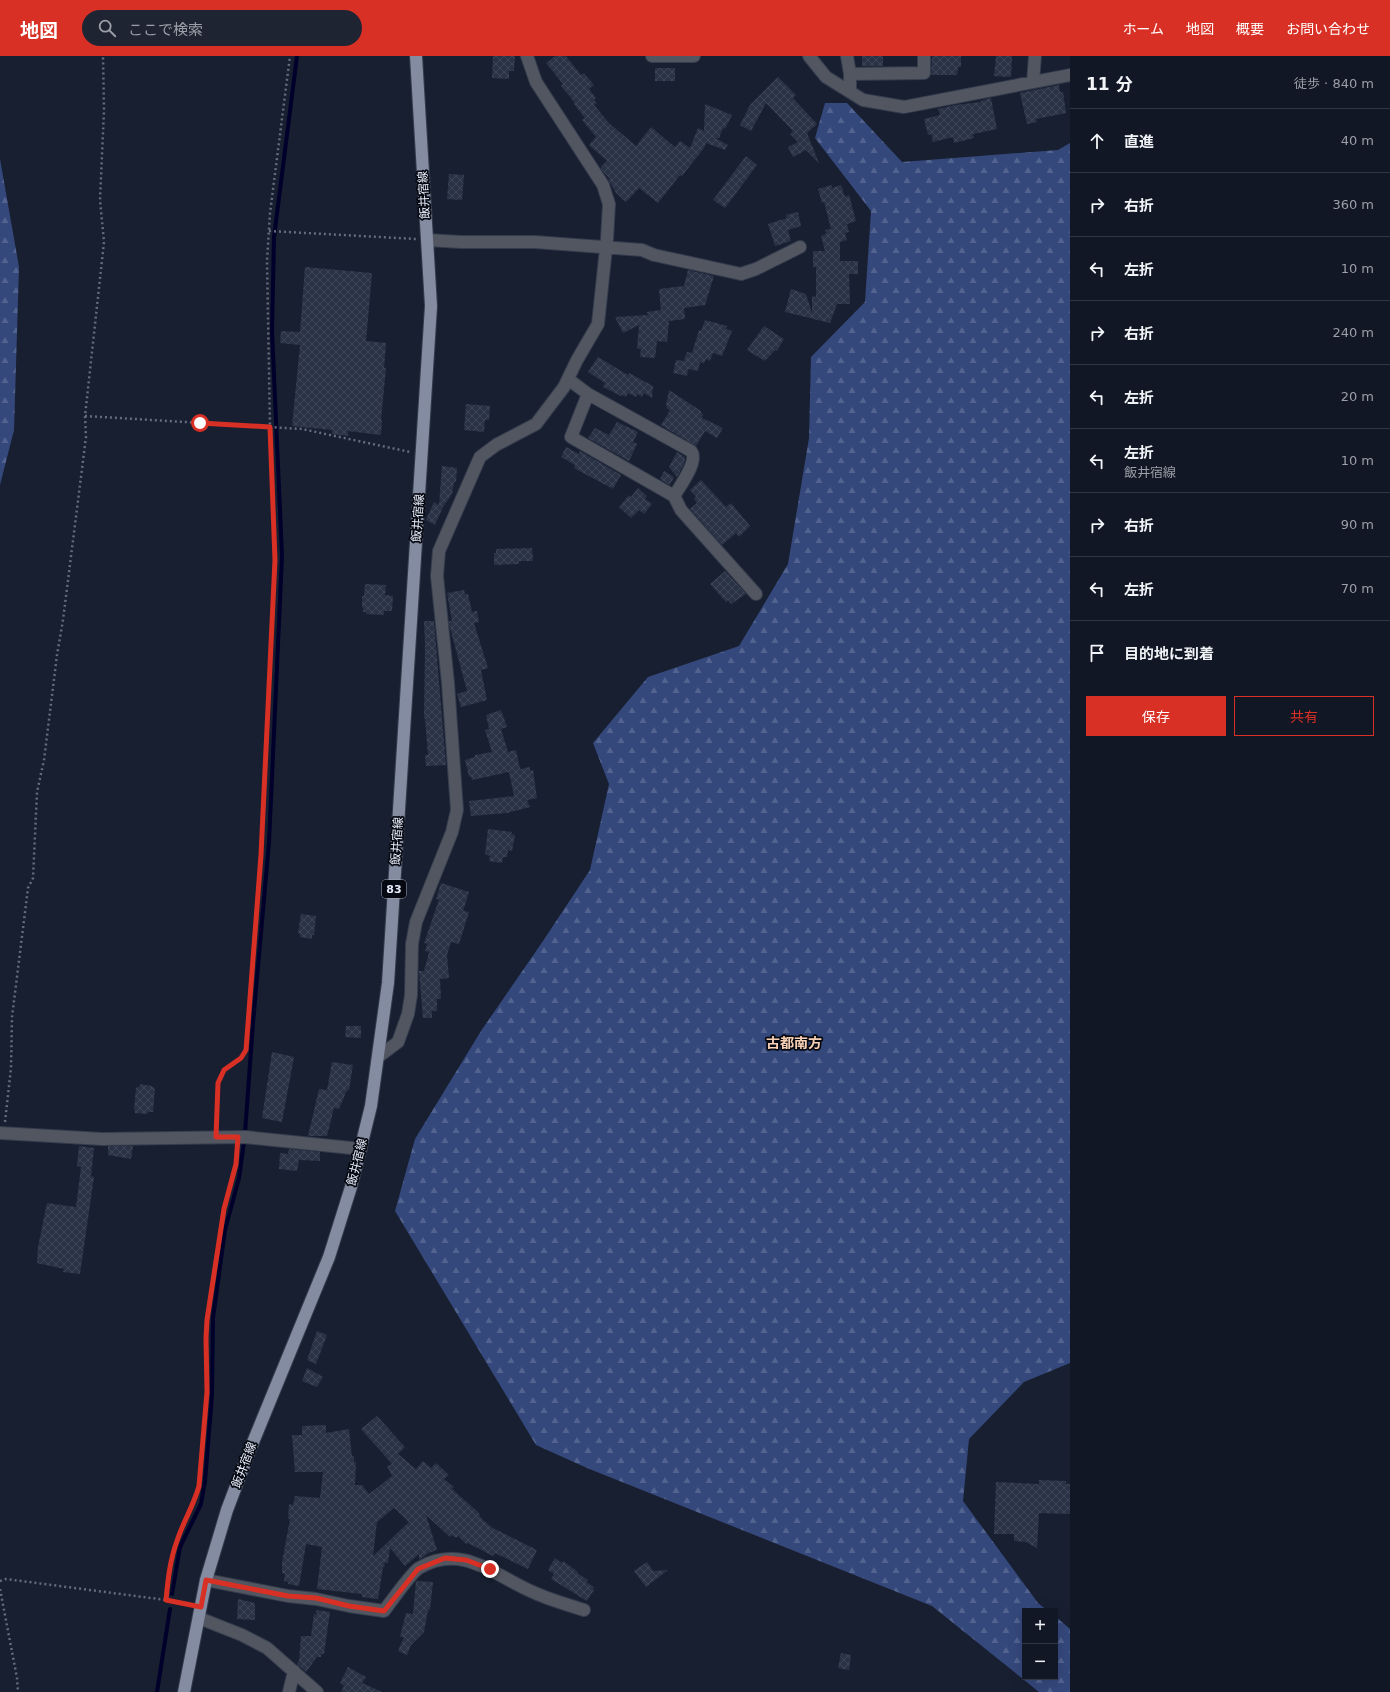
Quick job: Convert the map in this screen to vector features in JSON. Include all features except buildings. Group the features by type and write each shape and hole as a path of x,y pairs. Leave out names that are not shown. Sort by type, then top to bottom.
{"main road":[{"name":"飯井宿線","path":"184,1692 206,1580 227,1510 243,1466 329,1257 352,1187 371,1106 378,1057 388,983 423,455 431,306 416,56"}],"street":[{"path":"378,1057 398,1042 408,1014 411,994 412,944 416,922 452,832 457,810 448,682 437,576 439,551 480,457 496,445 536,424 557,398 598,324 607,248 609,204 603,185 536,82 528,56"},
{"path":"652,56 694,56"},
{"path":"809,56 826,77 864,100 904,107 1070,74"},
{"path":"847,56 850,74 850,92"},
{"path":"850,74 924,73 924,56"},
{"path":"1033,82 1035,56"},
{"path":"426,240 461,242 534,242 642,250 654,255 741,274 756,270 800,247"},
{"path":"568,379 588,394 691,451 693,454 693,462 674,496"},
{"path":"588,394 571,437 674,496 681,510 756,594"},
{"path":"2,1133 102,1139 238,1137 361,1149"},
{"path":"206,1580 288,1596 316,1598 349,1606 384,1611 418,1569 445,1558 466,1560 490,1569 534,1593 584,1610"},
{"path":"200,1613 267,1648 317,1692"},
{"path":"289,1692 294,1671"}],"path":[{"path":"2,1133 11,1068 12,1017 28,888 33,878 37,792 44,760 86,437 85,416 104,242 100,200 104,110 103,56"},
{"path":"216,1137 218,1083 224,1070 241,1058 246,1050 261,855 275,560 266,261 290,56"},
{"path":"269,231 426,240"},
{"path":"85,416 302,429 423,455"},
{"path":"166,1600 169,1568 177,1540 196,1500 199,1486 207,1392 207,1320 224,1209 236,1164 238,1137"},
{"path":"0,1581 6,1579 166,1600 200,1613"},
{"path":"0,1589 17,1678 18,1692"}],"green space":[{"path":"825,103 847,103 902,162 1058,150 1070,143 1070,1363 1024,1382 969,1439 963,1501 1038,1603 1044,1608 1022,1608 1022,1678 932,1606 587,1468 536,1445 395,1211 415,1139 481,1031 590,870 609,784 593,743 648,677 739,646 788,564 809,438 811,357 865,302 871,211 815,138"},
{"path":"0,159 19,267 14,430 0,485"},
{"path":"1058,1619 1070,1629 1070,1692 1039,1692 1024,1680 1058,1680"}],"waterway":[{"path":"245,1133 269,842 282,556 272,331 274,237 297,56"},
{"path":"172,1594 180,1547 201,1504 205,1481 212,1395 213,1318 225,1230 239,1178 244,1142"},
{"path":"157,1692 170,1609"}],"district":[{"name":"古都南方","path":"794,1043"}],"route":[{"path":"200,423 270,427 275,560 261,855 246,1050 241,1058 224,1070 218,1083 216,1137 238,1137 236,1164 224,1209 207,1320 207,1392 199,1486 196,1500 177,1540 169,1568 166,1600 201,1607 206,1580 288,1596 316,1598 349,1606 384,1611 418,1569 445,1558 466,1560 490,1569"}]}
